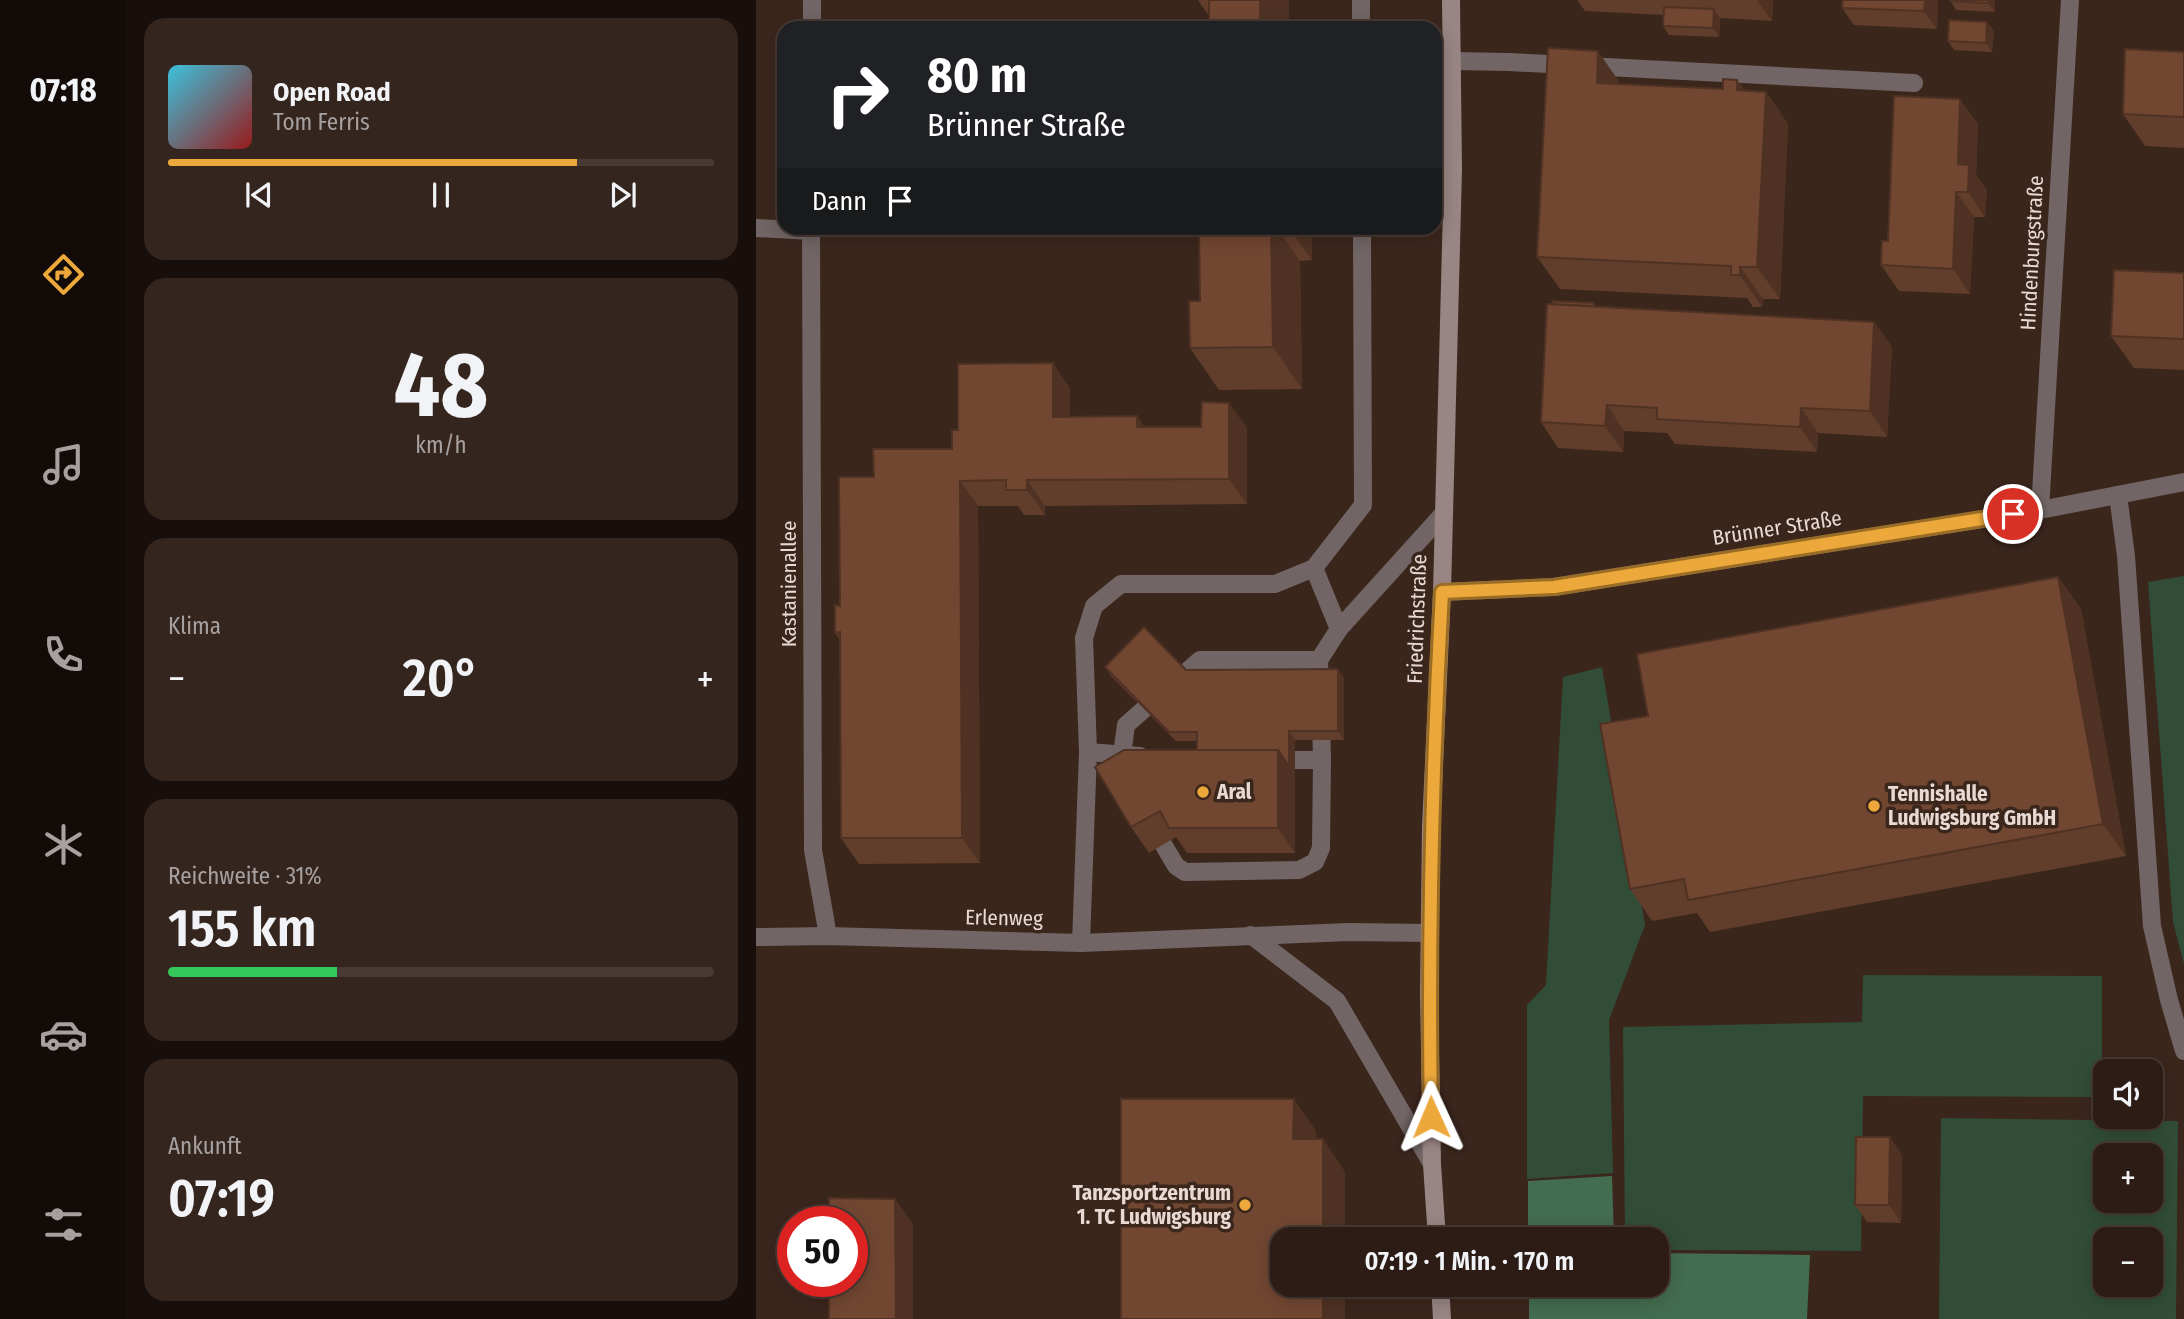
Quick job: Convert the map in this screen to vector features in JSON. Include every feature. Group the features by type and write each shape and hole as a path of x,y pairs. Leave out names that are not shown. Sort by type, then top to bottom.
{"main road":[{"name":"Friedrichstraße","path":"1436,1227 1432,1164 1431,827 1442,592 1453,169 1451,0"},
{"path":"1441,1297 1442,1319"}],"street":[{"path":"812,0 812,21"},
{"path":"1361,0 1361,21"},
{"name":"Hindenburgstraße","path":"2040,510 2070,0"},
{"path":"1452,61 1914,83"},
{"name":"Kastanienallee","path":"756,228 777,228"},
{"name":"Kastanienallee","path":"811,235 813,850 828,936"},
{"path":"1081,943 1088,752 1084,638 1094,606 1121,584 1275,584 1314,568 1363,505 1362,235"},
{"name":"Brünner Straße","path":"1442,592 1554,587 2040,510 2184,482"},
{"path":"2118,495 2126,556 2152,926 2184,1051"},
{"path":"1163,844 1176,866 1185,872 1299,870 1315,862 1321,848 1319,660 1339,629 1444,513"},
{"path":"1314,568 1339,629"},
{"path":"1127,784 1122,755 1126,725 1200,660 1319,660"},
{"path":"1088,752 1159,757"},
{"path":"1253,759 1322,760"},
{"name":"Erlenweg","path":"756,937 828,936 1081,943 1373,931 1430,933"},
{"path":"1251,935 1337,1001 1432,1164"}],"green space":[{"path":"2184,576 2184,964 2173,922 2148,582"},
{"path":"1602,667 1645,925 1609,1020 1613,1173 1527,1179 1527,1005 1546,985 1563,677"},
{"path":"1863,975 2102,976 2102,1059 2093,1059 2093,1097 1863,1096 1861,1251 1669,1250 1669,1227 1625,1227 1623,1027 1862,1022"},
{"path":"1941,1118 2093,1120 2093,1129 2163,1129 2163,1121 2178,1121 2176,1319 1939,1319"},
{"path":"1612,1176 1614,1227 1528,1227 1528,1181"},
{"path":"1669,1253 1810,1255 1807,1319 1529,1319 1529,1297 1669,1297"}],"building":[{"path":"1209,0 1260,0 1260,21 1209,21"},
{"path":"1843,0 1925,0 1924,11 1842,8"},
{"path":"1988,0 1988,3 1950,1"},
{"path":"1664,7 1714,9 1713,28 1663,26"},
{"path":"1949,20 1987,22 1986,43 1948,41"},
{"path":"1548,48 1598,51 1597,83 1723,89 1723,79 1737,80 1737,90 1766,92 1757,267 1740,267 1740,275 1731,275 1731,266 1537,257"},
{"path":"2125,49 2184,52 2184,117 2123,114"},
{"path":"1894,96 1960,99 1958,164 1969,165 1968,192 1956,192 1953,269 1881,265 1882,241 1888,241"},
{"path":"1199,235 1271,235 1273,347 1190,348 1189,301 1200,301"},
{"path":"2114,270 2184,273 2184,339 2111,336"},
{"path":"1553,301 1594,303 1594,306 1552,304"},
{"path":"1547,304 1874,322 1870,411 1801,408 1800,427 1657,419 1657,408 1607,405 1605,426 1541,422"},
{"path":"1053,363 1053,417 1137,416 1137,427 1201,427 1202,402 1229,403 1229,479 1027,480 1027,490 1006,490 1006,480 960,481 962,838 841,838 840,632 835,633 835,605 840,606 839,477 874,477 873,449 952,449 952,430 958,430 958,364"},
{"name":"Tennishalle Ludwigsburg GmbH","path":"2058,577 2103,824 1688,900 1684,879 1630,889 1600,724 1648,716 1637,654"},
{"path":"1144,627 1186,670 1338,669 1338,731 1289,731 1289,766 1278,750 1197,750 1197,732 1169,732 1105,667"},
{"path":"1124,750 1278,750 1278,828 1169,828 1160,811 1131,827 1095,767"},
{"name":"Tanzsportzentrum 1. TC Ludwigsburg","path":"1121,1099 1294,1099 1293,1139 1323,1139 1323,1227 1270,1227 1270,1297 1323,1297 1323,1319 1121,1319"},
{"path":"1856,1137 1890,1137 1889,1205 1855,1205"},
{"path":"829,1198 895,1199 896,1319 829,1319 829,1297 868,1297 868,1206 829,1206"}],"place":[{"name":"Aral","path":"1203,792"},
{"name":"Tennishalle Ludwigsburg GmbH","path":"1874,806"},
{"name":"Tanzsportzentrum 1. TC Ludwigsburg","path":"1245,1205"}],"route":[{"path":"1431,1117 1431,827 1442,592 1554,587 2013,514"}]}
